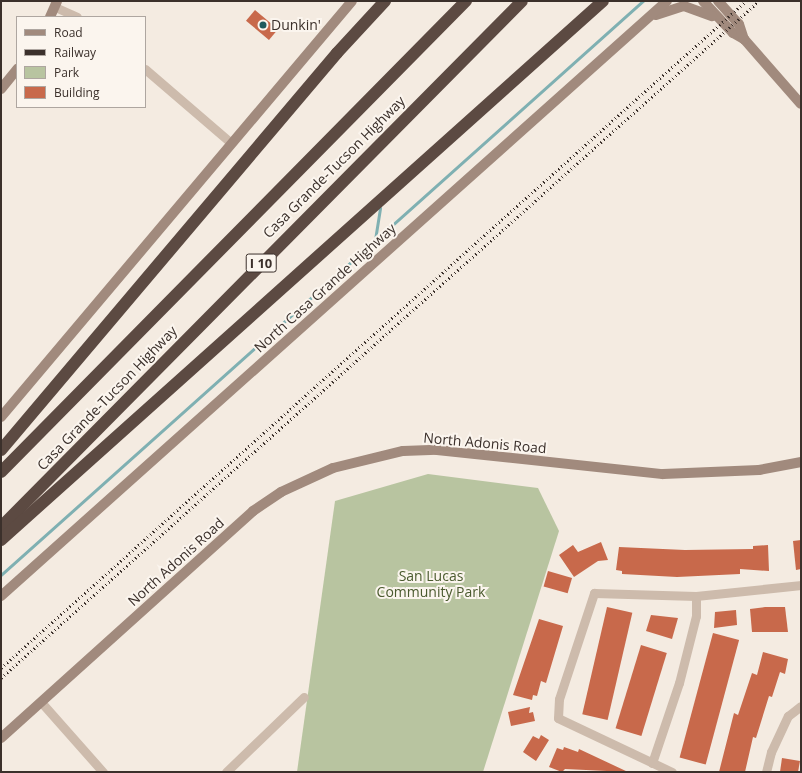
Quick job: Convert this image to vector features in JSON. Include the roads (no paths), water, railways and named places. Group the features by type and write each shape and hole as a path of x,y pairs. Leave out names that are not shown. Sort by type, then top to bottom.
{"highway":[{"path":"1,450 337,53 385,1"},
{"name":"Casa Grande-Tucson Highway","path":"1,472 466,1"},
{"name":"Casa Grande-Tucson Highway","path":"1,527 522,1"},
{"path":"1,540 603,1"}],"street":[{"path":"1,417 352,1"},
{"name":"North Casa Grande Highway","path":"1,596 667,1"},
{"path":"703,1 722,22"},
{"path":"718,1 739,24 744,39"},
{"path":"50,16 56,4 75,16"},
{"path":"631,32 656,16 680,6 700,9 722,22 744,39 801,104"},
{"path":"1,89 16,70"},
{"path":"146,70 231,143"},
{"name":"North Adonis Road","path":"1,738 253,511 281,492 333,468 403,451 437,450 663,474 758,470 801,462"},
{"path":"672,772 558,718 559,699 594,593 696,596 801,585"},
{"path":"652,763 679,683 696,616 696,596"},
{"path":"226,772 304,697"},
{"path":"41,702 103,772"},
{"path":"766,772 771,752 788,716 801,706"}],"waterway":[{"path":"1,575 643,1"},
{"path":"375,240 380,208"}],"railway":[{"path":"1,668 746,1"},
{"path":"1,678 759,1"}],"place":[{"name":"Dunkin'","path":"263,25"}],"park label":[{"name":"San Lucas Community Park","path":"431,584"}]}
